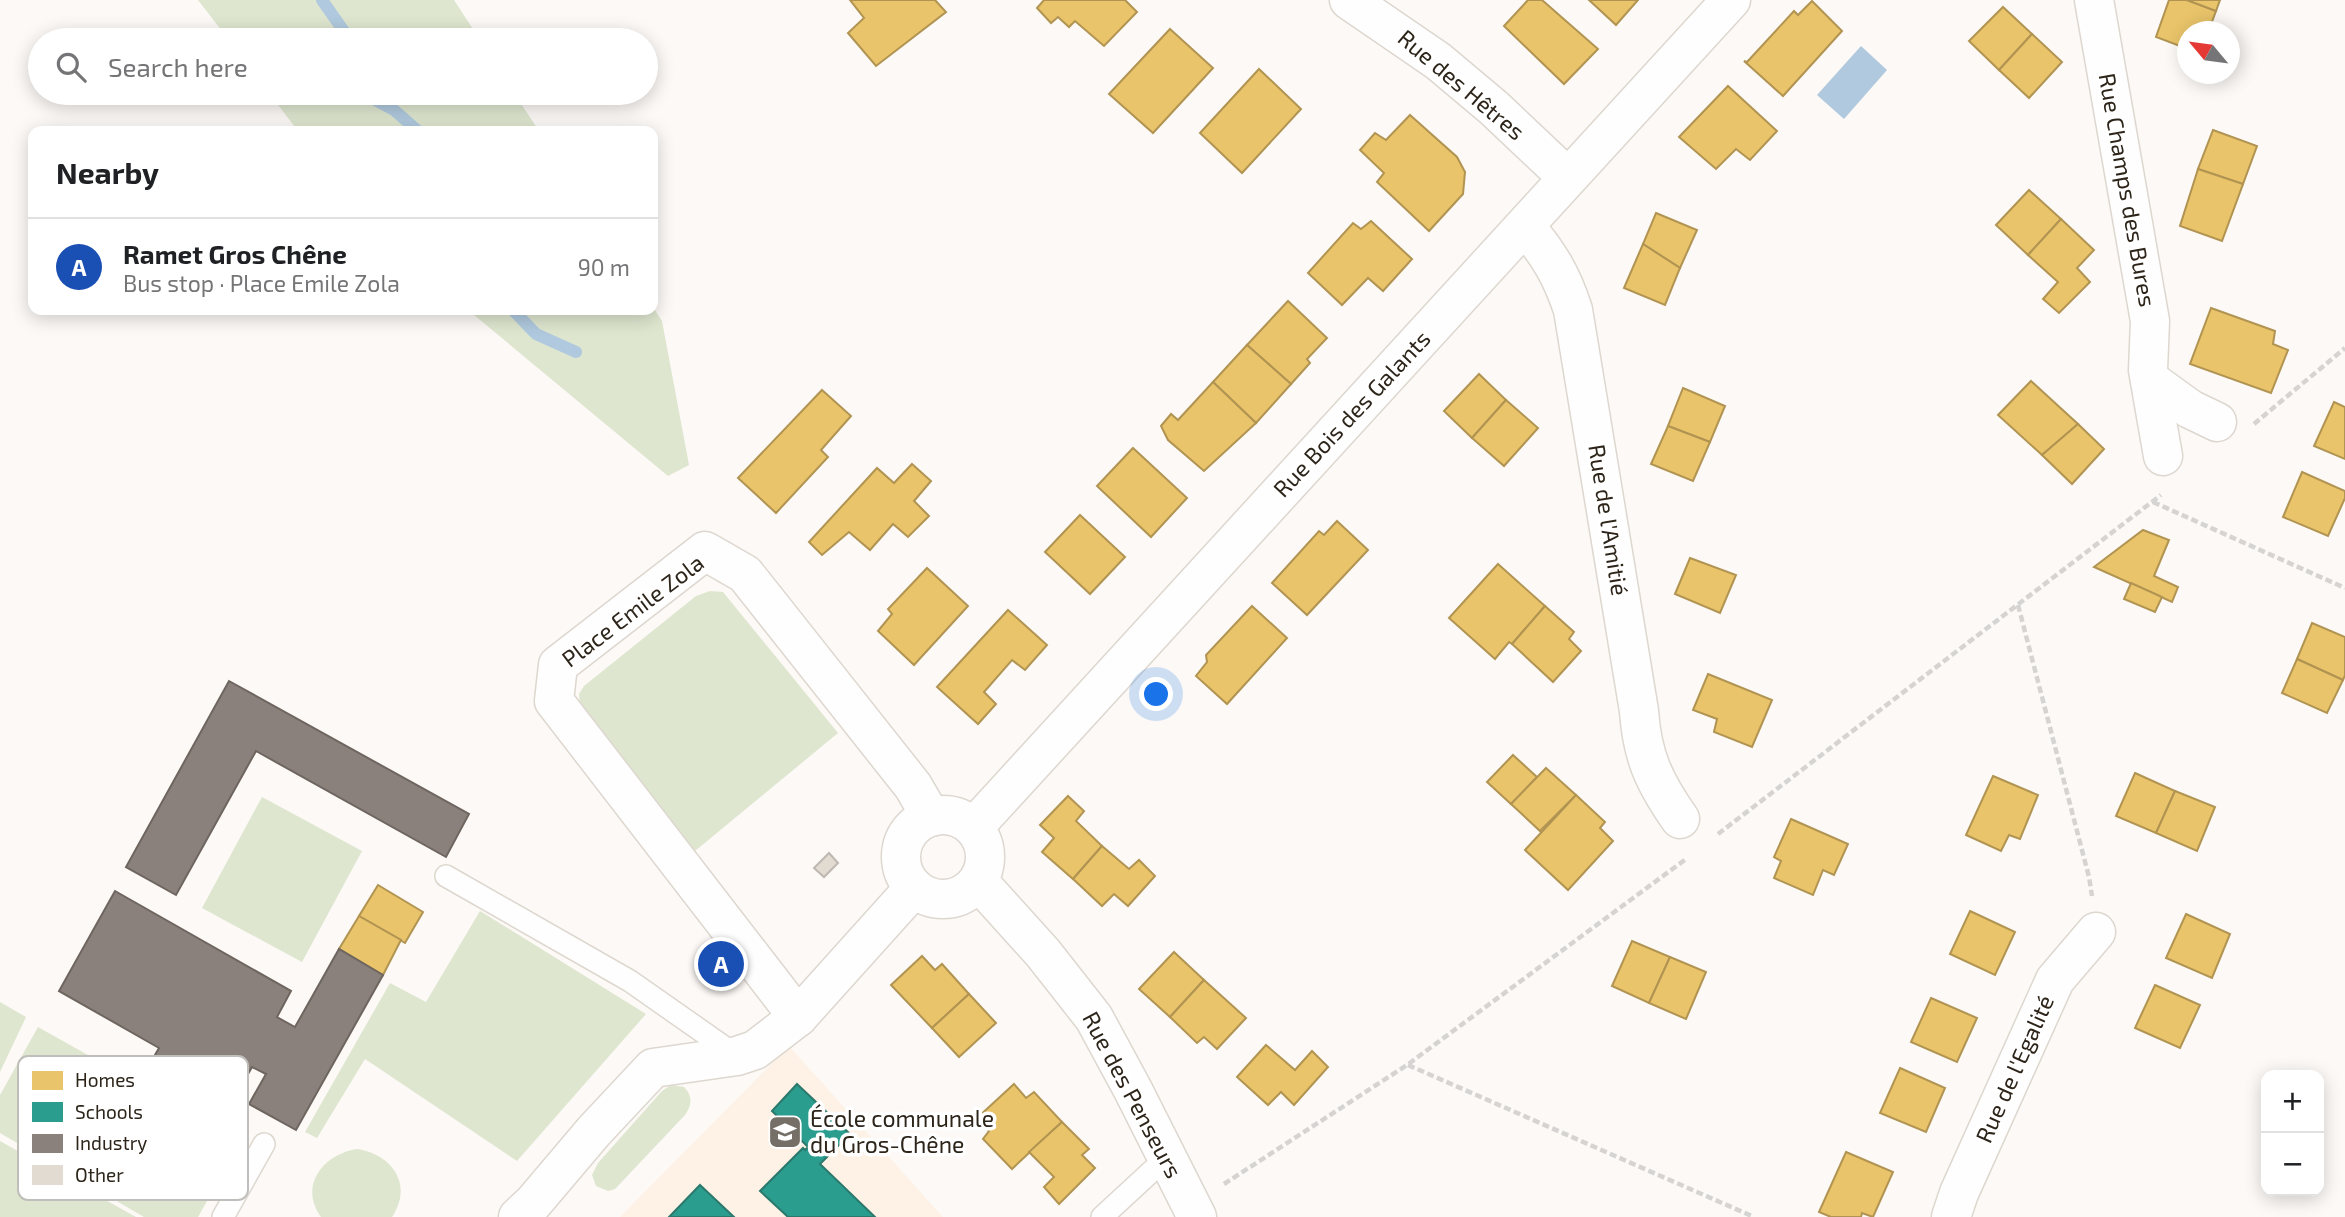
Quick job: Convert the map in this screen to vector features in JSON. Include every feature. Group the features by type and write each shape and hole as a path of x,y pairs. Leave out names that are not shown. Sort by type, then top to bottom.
{"street":[{"name":"Rue des Hêtres","path":"1349,0 1438,61 1494,108 1567,177"},
{"name":"Rue Bois des Galants","path":"974,827 1731,0"},
{"name":"Rue Champs des Bures","path":"2094,0 2150,321 2150,380 2167,472"},
{"name":"Rue de l'Amitié","path":"1525,226 1547,251 1564,282 1573,310 1639,711 1641,740 1649,768 1663,795 1694,837"},
{"path":"2150,380 2190,409 2235,423"},
{"name":"Place Emile Zola","path":"799,1017 554,701 558,665 705,551 745,574 913,786 931,817"},
{"path":"942,815 954,816 974,827 980,837 985,859 978,881 968,891 948,898 927,896 914,888 902,866 901,853 904,841 911,831 920,822 942,815"},
{"name":"Rue des Penseurs","path":"978,881 1044,953 1094,1018 1194,1211"},
{"path":"518,1217 534,1203 594,1130 653,1068 755,1051 799,1017 914,888"},
{"name":"Rue de l'Egalité","path":"1951,1217 1959,1193 2055,980 2096,932"}],"lane":[{"path":"446,876 630,981 737,1056"},
{"path":"248,1172 264,1144"},
{"path":"1102,1217 1167,1157"},
{"path":"223,1217 233,1200"}],"path":[{"path":"2235,423 2345,348"},
{"path":"1194,1211 1407,1065 1694,837 2018,605 2153,502 2167,472"},
{"path":"2153,502 2345,588"},
{"path":"2018,605 2089,877 2096,932"},
{"path":"1407,1065 1754,1217"}],"shaded area":[{"name":"École communale du Gros-Chêne","path":"789,1046 943,1217 620,1217"}],"green space":[{"path":"198,0 454,0 472,28 220,28"},
{"path":"278,105 522,105 536,126 294,126"},
{"path":"474,315 658,315 662,321 689,465 668,476"},
{"path":"710,591 723,592 838,733 695,851 580,707 579,694 584,686 696,596"},
{"path":"262,797 362,851 302,962 202,908"},
{"path":"480,911 646,1014 517,1161 365,1059 317,1138 305,1132 390,983 426,1002"},
{"path":"0,1002 26,1017 0,1072"},
{"path":"38,1027 90,1056 22,1056"},
{"path":"18,1063 18,1144 0,1133 0,1095"},
{"path":"671,1085 684,1087 689,1094 690,1104 685,1115 615,1189 608,1191 596,1186 592,1175 598,1163 662,1091"},
{"path":"0,1141 18,1151 18,1200 106,1200 136,1217 0,1217"},
{"path":"357,1149 380,1157 396,1172 401,1193 392,1217 321,1217 312,1194 318,1173 334,1157"},
{"path":"115,1200 208,1200 198,1217 144,1217"}],"water":[{"path":"1861,46 1887,70 1844,119 1817,95"}],"building: Homes":[{"path":"850,0 935,0 946,12 876,66 848,33 864,18"},
{"path":"1044,0 1125,0 1137,12 1104,46 1075,21 1069,27 1058,17 1051,23 1037,8"},
{"path":"1528,0 1542,0 1598,49 1564,84 1504,26"},
{"path":"1589,0 1638,0 1616,25"},
{"path":"2169,0 2187,0 2216,11 2212,21 2177,21 2177,45 2156,37"},
{"path":"2187,0 2220,0 2216,11"},
{"path":"1812,1 1842,31 1783,96 1744,61 1747,62 1794,11 1798,15"},
{"path":"2003,7 2032,34 1999,70 1969,41"},
{"path":"1170,29 1213,68 1153,133 1109,94"},
{"path":"2032,34 2062,62 2029,98 1999,70"},
{"path":"1259,69 1301,109 1242,173 1200,133"},
{"path":"1728,86 1777,131 1750,160 1736,149 1716,169 1679,137"},
{"path":"1410,115 1457,157 1465,172 1463,194 1429,231 1377,182 1384,173 1360,150 1375,133 1386,140"},
{"path":"2213,130 2257,146 2243,184 2198,169"},
{"path":"2198,169 2243,184 2222,241 2180,226"},
{"path":"2029,190 2061,219 2028,255 1996,225"},
{"path":"1656,213 1697,230 1680,268 1643,244"},
{"path":"2061,219 2094,250 2077,268 2090,282 2059,313 2043,299 2058,282 2028,255"},
{"path":"1371,221 1412,259 1383,291 1368,278 1342,305 1308,273 1353,223 1361,229"},
{"path":"1643,244 1680,268 1665,305 1624,288"},
{"path":"1288,301 1327,338 1307,359 1310,363 1291,384 1247,345"},
{"path":"2211,308 2275,331 2273,344 2288,350 2271,393 2190,364"},
{"path":"1247,345 1291,384 1256,423 1213,382"},
{"path":"1479,374 1506,400 1472,438 1444,411"},
{"path":"2031,381 2078,424 2042,455 1998,415"},
{"path":"1213,382 1256,423 1204,471 1168,440 1161,426 1171,414 1178,420"},
{"path":"1683,388 1725,406 1710,442 1668,426"},
{"path":"822,390 851,416 821,450 828,457 776,513 738,478"},
{"path":"1506,400 1538,428 1504,466 1472,438"},
{"path":"2334,402 2345,407 2345,459 2314,446"},
{"path":"2078,424 2104,449 2072,484 2042,455"},
{"path":"1668,426 1710,442 1693,481 1651,464"},
{"path":"1133,448 1187,498 1151,537 1097,486"},
{"path":"912,464 931,481 914,501 929,516 908,537 893,524 870,550 849,532 822,555 809,542 877,468 894,483"},
{"path":"2302,472 2345,491 2345,498 2328,536 2283,517"},
{"path":"1080,515 1125,557 1090,594 1045,552"},
{"path":"1337,521 1368,550 1307,615 1272,583 1319,531 1324,535"},
{"path":"2143,530 2169,540 2154,576 2178,587 2172,602 2094,567"},
{"path":"1690,558 1736,575 1720,613 1675,594"},
{"path":"1498,564 1545,606 1495,659 1449,618"},
{"path":"927,568 968,606 914,665 878,631 892,614 888,609"},
{"path":"2131,583 2162,597 2155,612 2124,599"},
{"path":"1252,606 1287,638 1227,704 1196,676 1207,662 1206,655"},
{"path":"1545,606 1574,632 1569,639 1581,651 1553,682 1512,644"},
{"path":"1008,610 1047,645 1025,670 1012,660 984,692 996,704 978,724 937,687"},
{"path":"2312,623 2345,637 2343,680 2297,659"},
{"path":"2297,659 2343,680 2327,713 2282,693"},
{"path":"1708,674 1772,700 1752,747 1714,732 1717,719 1693,710"},
{"path":"1513,755 1537,777 1511,804 1487,782"},
{"path":"1546,768 1576,795 1540,831 1511,804"},
{"path":"2135,773 2175,791 2156,833 2116,816"},
{"path":"1993,776 2038,795 2020,839 2009,835 2001,851 1966,835"},
{"path":"2175,791 2215,807 2197,851 2156,833"},
{"path":"1576,795 1605,822 1600,828 1613,841 1568,890 1525,850"},
{"path":"1068,796 1084,811 1076,821 1102,846 1073,879 1042,852 1054,838 1040,825"},
{"path":"1791,819 1848,844 1834,875 1823,870 1813,895 1774,878 1781,861 1774,857"},
{"path":"1102,846 1129,869 1139,860 1155,876 1128,906 1114,894 1102,906 1073,879"},
{"path":"378,885 423,912 405,943 359,916"},
{"path":"1970,911 2015,932 1995,975 1950,954"},
{"path":"2186,914 2230,934 2212,978 2166,958"},
{"path":"359,916 401,940 383,975 339,949"},
{"path":"1632,941 1670,957 1649,1003 1612,986"},
{"path":"1174,952 1204,980 1170,1017 1139,989"},
{"path":"922,956 935,970 942,964 969,994 932,1028 891,985"},
{"path":"1670,957 1706,972 1686,1019 1649,1003"},
{"path":"1204,980 1246,1018 1217,1049 1204,1037 1197,1043 1170,1017"},
{"path":"2155,985 2200,1005 2180,1048 2135,1028"},
{"path":"969,994 996,1023 959,1057 932,1028"},
{"path":"1931,998 1977,1018 1957,1062 1911,1042"},
{"path":"1266,1045 1295,1070 1312,1051 1328,1067 1294,1105 1281,1092 1268,1105 1237,1077"},
{"path":"1900,1068 1945,1088 1926,1132 1880,1113"},
{"path":"1014,1084 1026,1098 1034,1092 1062,1122 1012,1169 983,1139 989,1131 977,1118"},
{"path":"1062,1122 1089,1149 1082,1155 1095,1168 1059,1204 1044,1187 1054,1177 1029,1152"},
{"path":"1846,1152 1893,1172 1873,1217 1862,1213 1861,1217 1831,1217 1819,1212"}],"building: Schools":[{"path":"797,1084 850,1134 820,1164 875,1217 788,1217 760,1191 803,1148 805,1150 808,1147 772,1111"},
{"path":"700,1185 734,1217 669,1217"}],"building: Industry":[{"path":"229,681 469,814 446,857 256,751 176,895 126,867"},
{"path":"115,891 291,991 277,1017 295,1027 339,949 383,975 296,1130 249,1104 266,1074 252,1067 248,1074 248,1056 154,1056 159,1048 59,991"}],"building: Other":[{"path":"829,853 838,863 824,877 814,868"},
{"path":"723,968 734,982 726,988 714,974"}],"waterway":[{"path":"322,0 342,28"},
{"path":"385,105 412,126"},
{"path":"518,315 536,334 576,352"}],"place":[{"name":"Ramet Gros Chêne","path":"721,964"},
{"name":"École communale du Gros-Chêne","path":"785,1132"}]}
